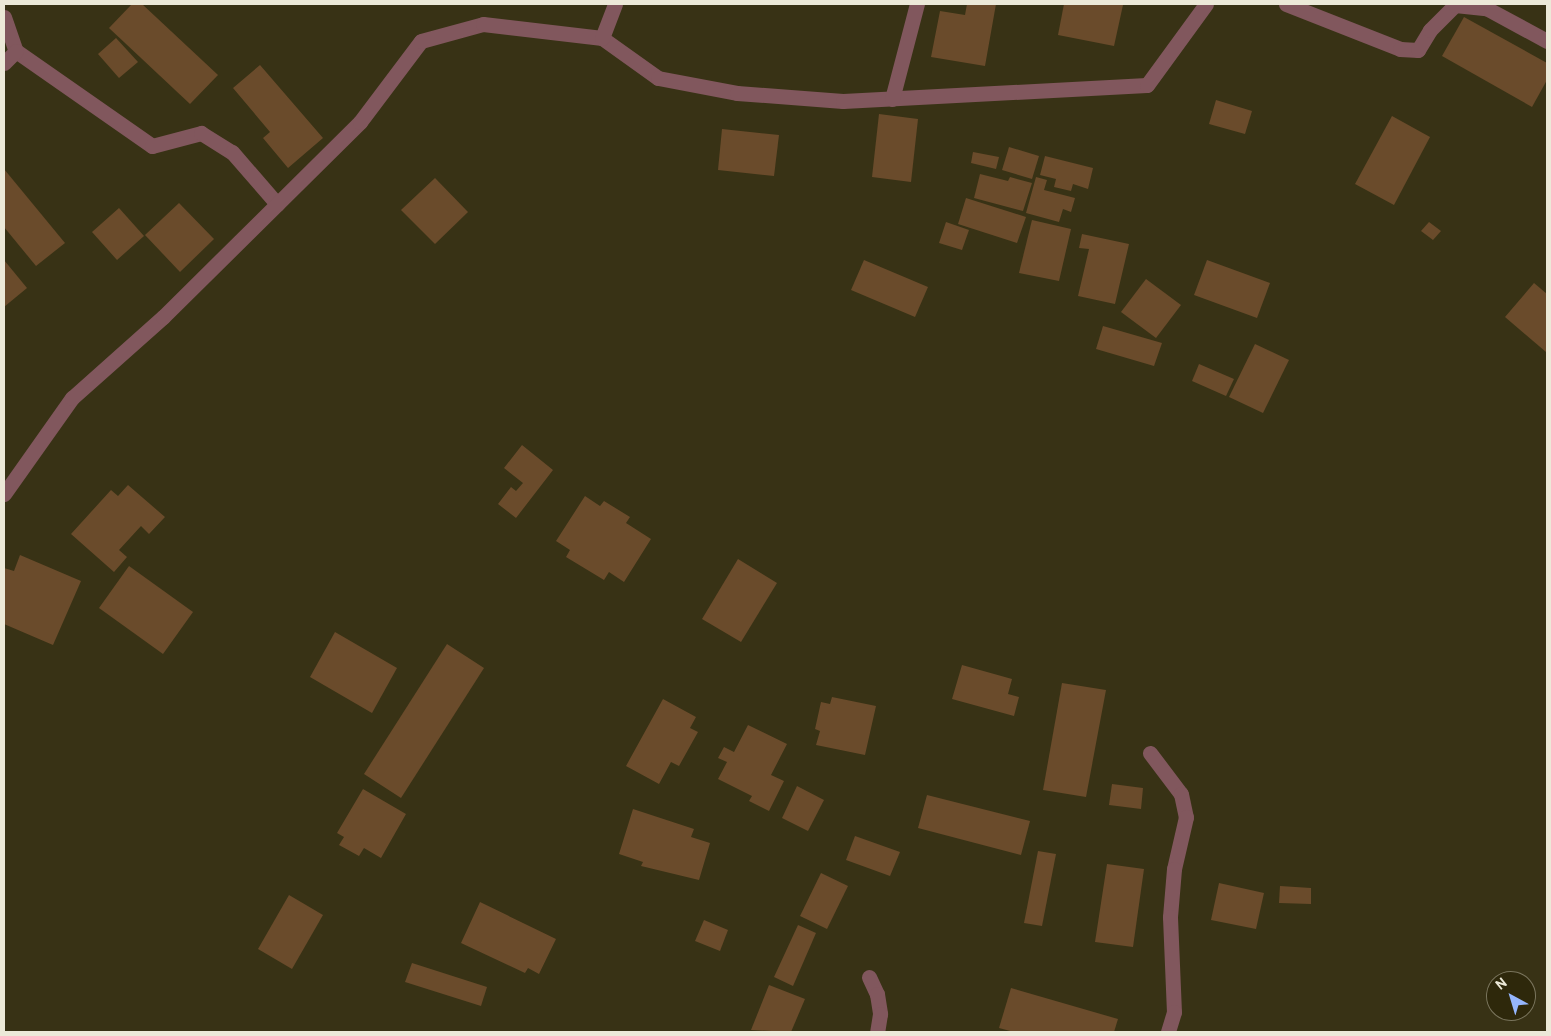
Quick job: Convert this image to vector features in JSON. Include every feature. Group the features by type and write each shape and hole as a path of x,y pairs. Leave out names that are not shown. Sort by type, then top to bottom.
{"street":[{"path":"602,38 615,4"},
{"path":"892,99 917,4"},
{"path":"4,494 72,398 163,317 360,122 421,41 484,24 602,38 658,78 738,93 843,101 892,99 1147,85 1206,4"},
{"path":"1286,4 1400,49 1418,50 1430,30 1455,5 1486,8 1547,41"},
{"path":"4,17 16,51 152,146 202,133 232,152 277,204"},
{"path":"4,63 16,51"},
{"path":"1150,752 1181,794 1186,817 1174,869 1170,917 1174,1012 1168,1032"},
{"path":"870,977 877,994 880,1014 877,1032"}],"building":[{"path":"132,4 142,4 218,75 190,104 109,28"},
{"path":"967,4 996,4 985,66 931,57 940,11 965,15"},
{"path":"1064,4 1123,5 1114,46 1058,35"},
{"path":"1464,17 1547,63 1547,80 1532,107 1442,56"},
{"path":"116,38 138,62 119,78 98,54"},
{"path":"260,65 323,138 288,168 263,138 270,132 233,88"},
{"path":"1216,100 1252,111 1245,134 1209,124"},
{"path":"879,114 918,119 911,182 872,177"},
{"path":"1392,116 1430,137 1394,205 1355,184"},
{"path":"722,129 779,135 774,176 718,170"},
{"path":"1009,147 1039,156 1032,179 1002,170"},
{"path":"973,152 999,157 996,169 971,163"},
{"path":"1045,156 1093,168 1088,189 1073,184 1071,191 1054,187 1056,179 1040,175"},
{"path":"4,169 65,243 36,266 4,227"},
{"path":"980,174 1008,181 1010,177 1032,183 1023,211 974,198"},
{"path":"1036,177 1047,180 1044,190 1075,198 1071,212 1063,209 1059,222 1026,213"},
{"path":"435,178 468,212 435,244 401,210"},
{"path":"966,198 1026,217 1017,243 958,224"},
{"path":"179,203 214,239 180,272 145,235"},
{"path":"119,208 144,236 117,260 92,232"},
{"path":"1032,220 1071,229 1059,281 1019,273"},
{"path":"946,222 969,230 962,250 939,243"},
{"path":"1429,222 1441,231 1433,240 1421,231"},
{"path":"1082,234 1129,244 1115,304 1078,296 1089,249 1079,248"},
{"path":"4,260 27,288 4,307"},
{"path":"864,260 928,287 915,317 851,290"},
{"path":"1207,260 1270,283 1257,318 1194,295"},
{"path":"1146,279 1181,305 1156,338 1121,312"},
{"path":"1534,283 1547,294 1546,352 1505,317"},
{"path":"1103,326 1162,343 1154,366 1096,349"},
{"path":"1255,344 1289,360 1263,413 1229,397"},
{"path":"1199,364 1234,379 1226,396 1192,381"},
{"path":"522,445 553,470 516,518 498,504 511,487 516,491 523,483 504,468"},
{"path":"128,485 165,517 149,534 141,526 119,550 127,557 114,572 71,534 111,490 118,496"},
{"path":"585,496 600,506 604,501 630,517 626,523 651,539 624,582 609,572 604,580 566,557 570,550 556,541"},
{"path":"20,555 81,581 53,645 4,624 4,568 14,571"},
{"path":"738,559 777,583 741,642 702,619"},
{"path":"129,566 193,612 163,654 99,608"},
{"path":"335,632 397,668 372,713 310,677"},
{"path":"447,644 484,668 401,798 364,774"},
{"path":"962,665 1012,679 1008,694 1019,697 1014,716 952,699"},
{"path":"1062,683 1106,690 1086,797 1043,790"},
{"path":"832,697 876,706 865,755 816,745 820,731 815,729 821,702 830,704"},
{"path":"663,699 696,717 690,728 698,732 679,766 671,762 659,784 626,766"},
{"path":"748,725 787,744 771,775 784,781 769,811 749,801 752,796 718,779 727,762 718,758 724,747 734,752"},
{"path":"1112,784 1143,788 1141,809 1109,805"},
{"path":"797,786 824,800 808,831 782,818"},
{"path":"363,789 406,814 381,858 364,848 359,856 339,845 344,837 337,833"},
{"path":"927,795 1030,821 1021,855 918,828"},
{"path":"633,809 694,829 691,837 710,843 699,880 641,866 643,862 619,854"},
{"path":"855,836 900,852 890,876 846,860"},
{"path":"1038,851 1056,854 1042,926 1024,923"},
{"path":"1107,864 1144,869 1133,947 1095,942"},
{"path":"821,873 848,886 827,929 800,916"},
{"path":"1219,883 1264,893 1256,929 1211,920"},
{"path":"1280,886 1311,888 1311,904 1279,903"},
{"path":"289,895 323,915 292,969 258,949"},
{"path":"480,902 556,939 539,974 528,968 525,973 461,943"},
{"path":"704,920 728,930 720,951 695,941"},
{"path":"798,925 816,933 793,986 774,977"},
{"path":"412,963 487,987 481,1006 405,982"},
{"path":"769,985 805,999 791,1032 751,1030"},
{"path":"1011,988 1118,1019 1114,1032 1014,1032 999,1028"}]}
